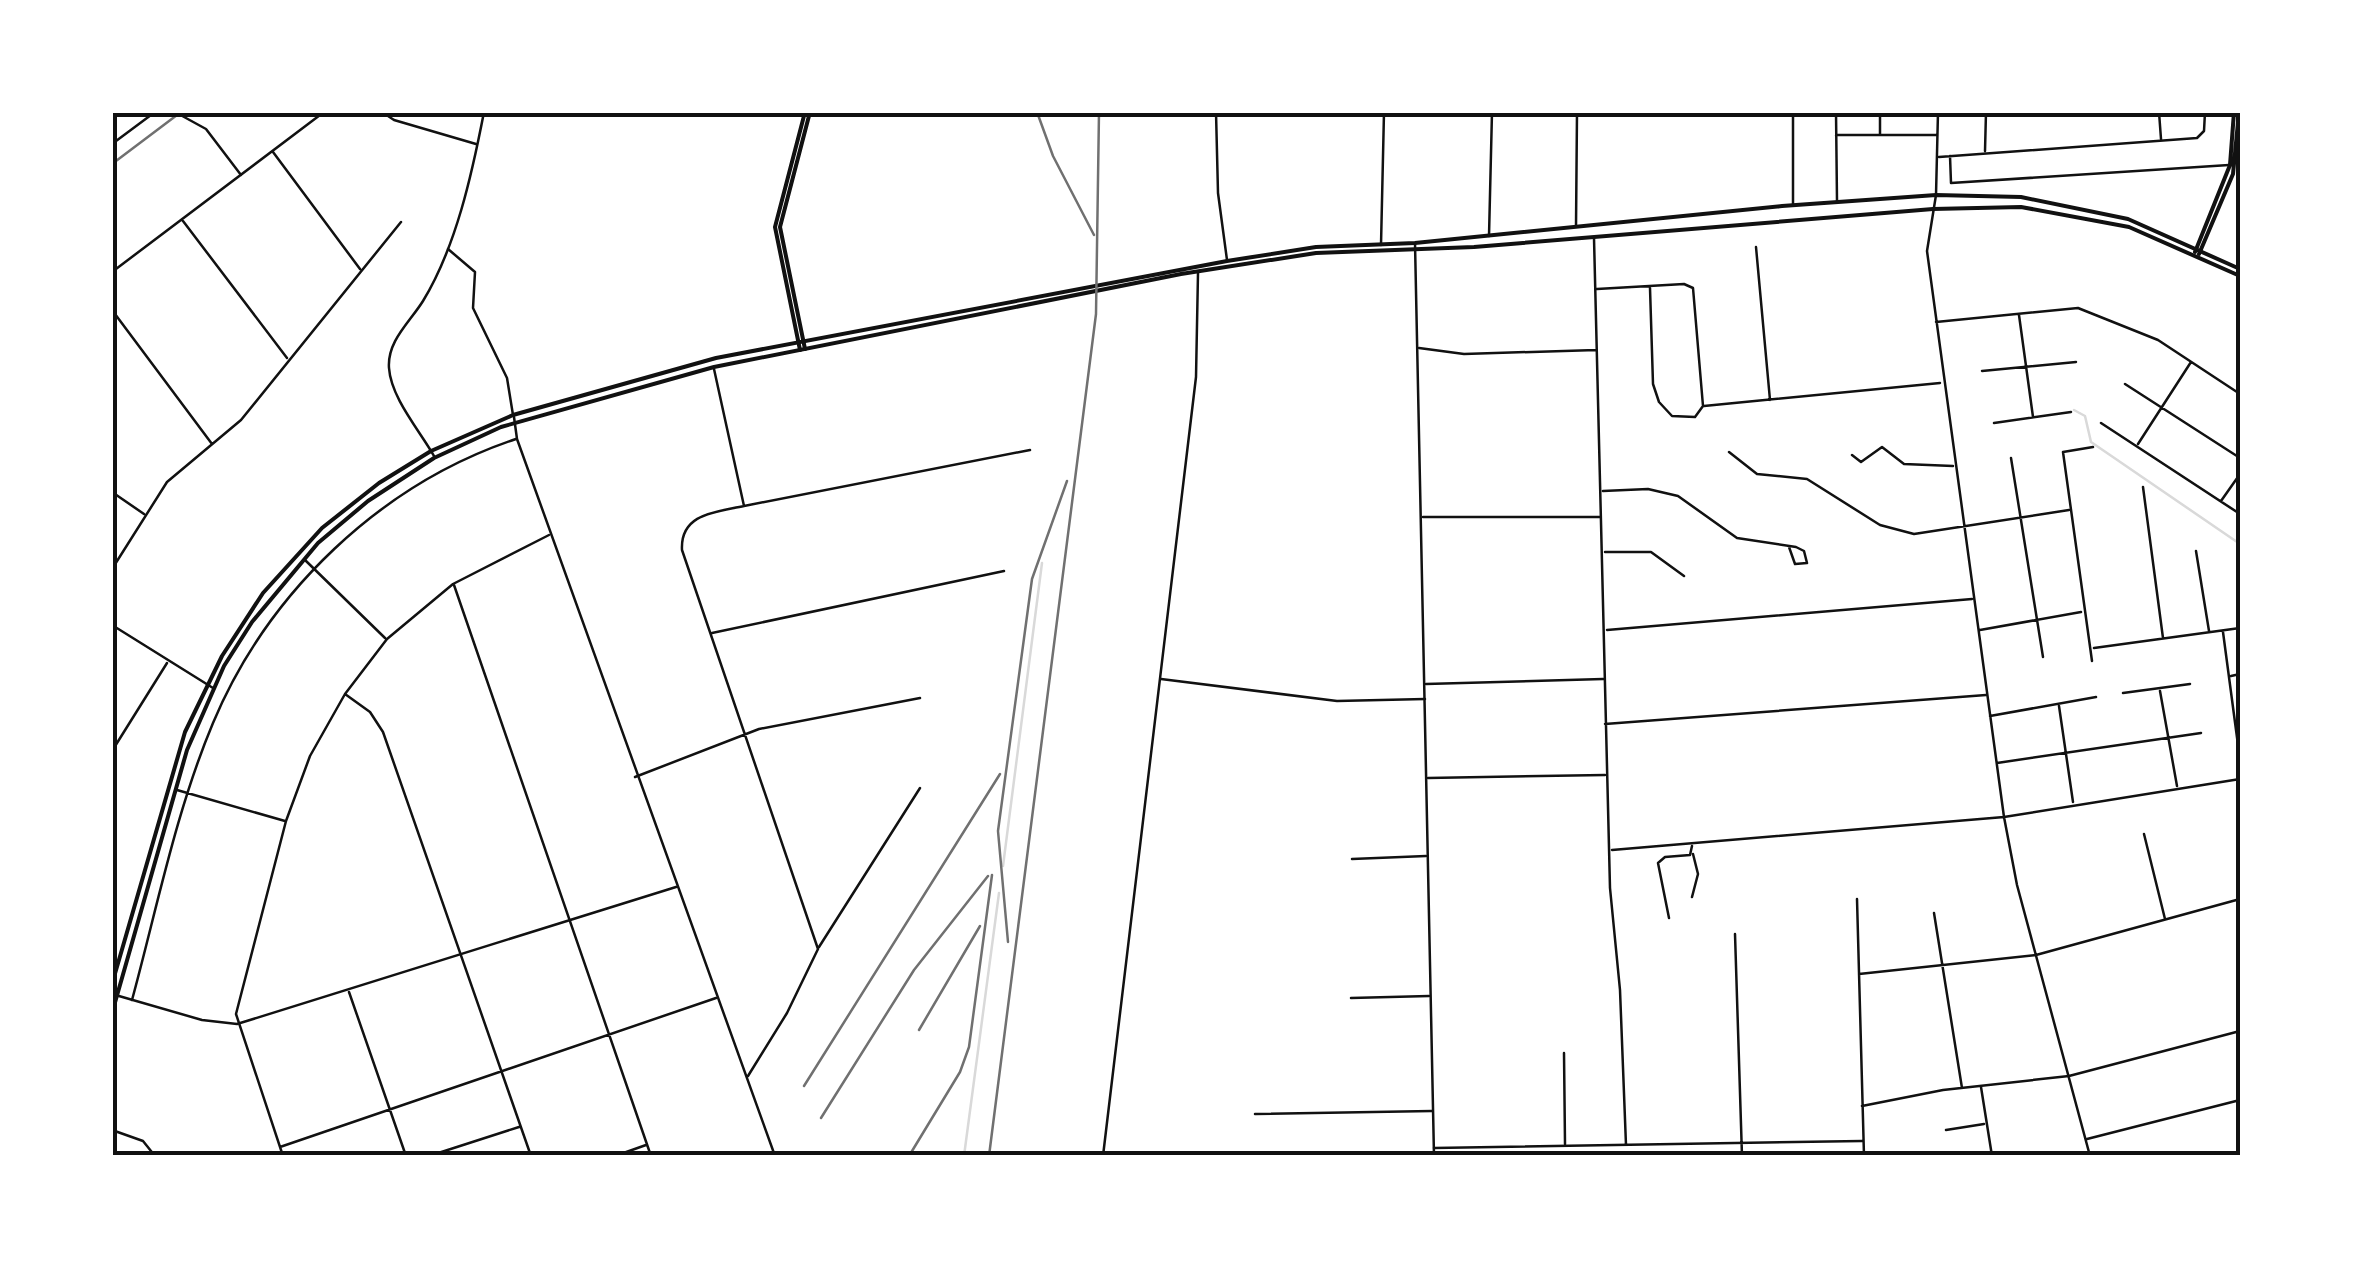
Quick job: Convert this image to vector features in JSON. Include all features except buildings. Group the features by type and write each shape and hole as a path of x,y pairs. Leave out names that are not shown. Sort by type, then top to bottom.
{"main road":[{"path":"803,350 780,227 808,112"},
{"path":"2198,251 2235,165 2236,112"},
{"path":"1416,247 1490,236 1936,194 2021,198 2094,211 2198,251 2240,272"},
{"path":"112,984 180,746 263,593 312,538 379,483 431,451 513,415 665,370 801,342 1198,269 1316,253 1594,237 1933,209 2021,208 2129,226 2198,251"},
{"path":"112,1013 175,789 210,686 252,622 304,558 368,500 434,458 515,422 714,367 1198,269"}],"street":[{"path":"112,144 155,112"},
{"path":"174,112 202,126 241,174"},
{"path":"112,272 324,112"},
{"path":"382,112 478,144"},
{"path":"442,470 389,367 397,337 424,298 447,248 484,112"},
{"path":"1216,112 1218,193 1227,264"},
{"path":"1381,248 1384,112"},
{"path":"1490,236 1492,112"},
{"path":"1576,228 1577,112"},
{"path":"1794,112 1794,206"},
{"path":"1836,112 1837,202"},
{"path":"1880,112 1880,135"},
{"path":"1938,112 1936,194 1926,251 2004,818 2090,1156"},
{"path":"1984,153 1986,113 2001,112"},
{"path":"2160,112 2161,139"},
{"path":"1938,157 2202,137 2205,112"},
{"path":"1836,136 1938,136"},
{"path":"272,151 360,269"},
{"path":"1950,156 1950,182 2235,165"},
{"path":"182,219 288,360"},
{"path":"112,569 176,472 240,420 402,222"},
{"path":"1594,237 1609,850 1626,1145"},
{"path":"1416,247 1434,1156"},
{"path":"1756,247 1770,400"},
{"path":"447,248 475,272 473,308 507,378 517,439 635,776 775,1156"},
{"path":"1102,1156 1199,348 1198,269"},
{"path":"1597,290 1684,284 1693,288 1703,406 1695,417 1672,416 1659,402 1652,384 1650,288"},
{"path":"1935,322 2078,308 2158,340 2240,394"},
{"path":"112,310 212,444"},
{"path":"2019,314 2032,417"},
{"path":"1418,348 1464,354 1598,350"},
{"path":"2138,444 2192,361"},
{"path":"1982,371 2076,362"},
{"path":"714,367 744,506"},
{"path":"1703,406 1943,382"},
{"path":"2126,384 2240,458"},
{"path":"1994,423 2070,412"},
{"path":"2101,424 2138,444 2240,514"},
{"path":"132,1000 188,793 236,676 264,630 314,569 366,521 442,470 517,439"},
{"path":"1852,455 1861,462 1882,447 1904,464 1954,466"},
{"path":"2092,661 2082,612 2063,452 2093,447"},
{"path":"818,948 685,560 683,533 701,516 1030,450"},
{"path":"1729,452 1757,474 1807,479 1880,525 1914,534 2069,510"},
{"path":"2011,458 2042,657"},
{"path":"2221,500 2240,474"},
{"path":"2143,487 2163,638"},
{"path":"1602,491 1648,489 1678,496 1737,538 1789,546"},
{"path":"112,492 146,514"},
{"path":"1421,517 1602,517"},
{"path":"283,1156 237,1024 237,1004 286,821 321,733 386,639 453,584 550,534"},
{"path":"2196,551 2210,632"},
{"path":"1603,552 1651,552 1684,576"},
{"path":"304,558 386,639"},
{"path":"710,634 1004,571"},
{"path":"453,584 652,1156"},
{"path":"1604,630 1974,599"},
{"path":"1978,630 2082,612"},
{"path":"112,625 210,686"},
{"path":"2091,648 2240,628"},
{"path":"2223,631 2240,760"},
{"path":"112,751 168,660"},
{"path":"2229,676 2240,674"},
{"path":"1159,679 1337,700 1425,700"},
{"path":"1424,684 1604,680"},
{"path":"2123,693 2190,684"},
{"path":"2160,690 2177,788"},
{"path":"345,694 370,712 383,732 530,1156"},
{"path":"1606,724 1987,695"},
{"path":"1990,716 2096,697"},
{"path":"635,776 796,720 920,698"},
{"path":"2059,704 2074,803"},
{"path":"1996,762 2067,756 2201,733"},
{"path":"1426,778 1607,775"},
{"path":"1609,850 2004,818 2074,803 2240,779"},
{"path":"748,1077 787,1013 818,948 920,788"},
{"path":"175,789 286,821"},
{"path":"2144,834 2166,920"},
{"path":"1692,845 1698,865 1692,896"},
{"path":"1669,918 1658,864 1692,853"},
{"path":"1352,859 1428,856"},
{"path":"115,995 202,1020 237,1024 458,952 571,922 677,887"},
{"path":"1857,899 1864,1156"},
{"path":"1859,974 2036,955 2240,899"},
{"path":"1934,912 1962,1088"},
{"path":"1735,934 1742,1156"},
{"path":"348,990 406,1156"},
{"path":"1351,998 1431,996"},
{"path":"280,1147 717,997"},
{"path":"1862,1106 1962,1088 2070,1076 2240,1031"},
{"path":"1564,1053 1565,1146"},
{"path":"1981,1086 1992,1156"},
{"path":"2086,1139 2240,1100"},
{"path":"1254,1114 1433,1110"},
{"path":"1946,1130 1987,1124"},
{"path":"429,1156 521,1126"},
{"path":"112,1130 144,1140 155,1156"},
{"path":"1434,1148 1862,1141"},
{"path":"616,1156 648,1144"},
{"path":"1526,1146 1526,1156"}],"waterway":[{"path":"2074,410 2085,416 2091,442 2240,544"},
{"path":"1003,866 1042,563"},
{"path":"964,1156 999,893"}],"railway":[{"path":"112,164 181,112"},
{"path":"1037,112 1053,156 1094,235"},
{"path":"989,1156 1096,314 1099,112"},
{"path":"1008,942 998,831 1032,579 1067,481"},
{"path":"804,1086 1000,774"},
{"path":"909,1156 960,1072 969,1047 992,875"},
{"path":"821,1118 914,970 988,876"},
{"path":"919,1030 980,926"}]}
